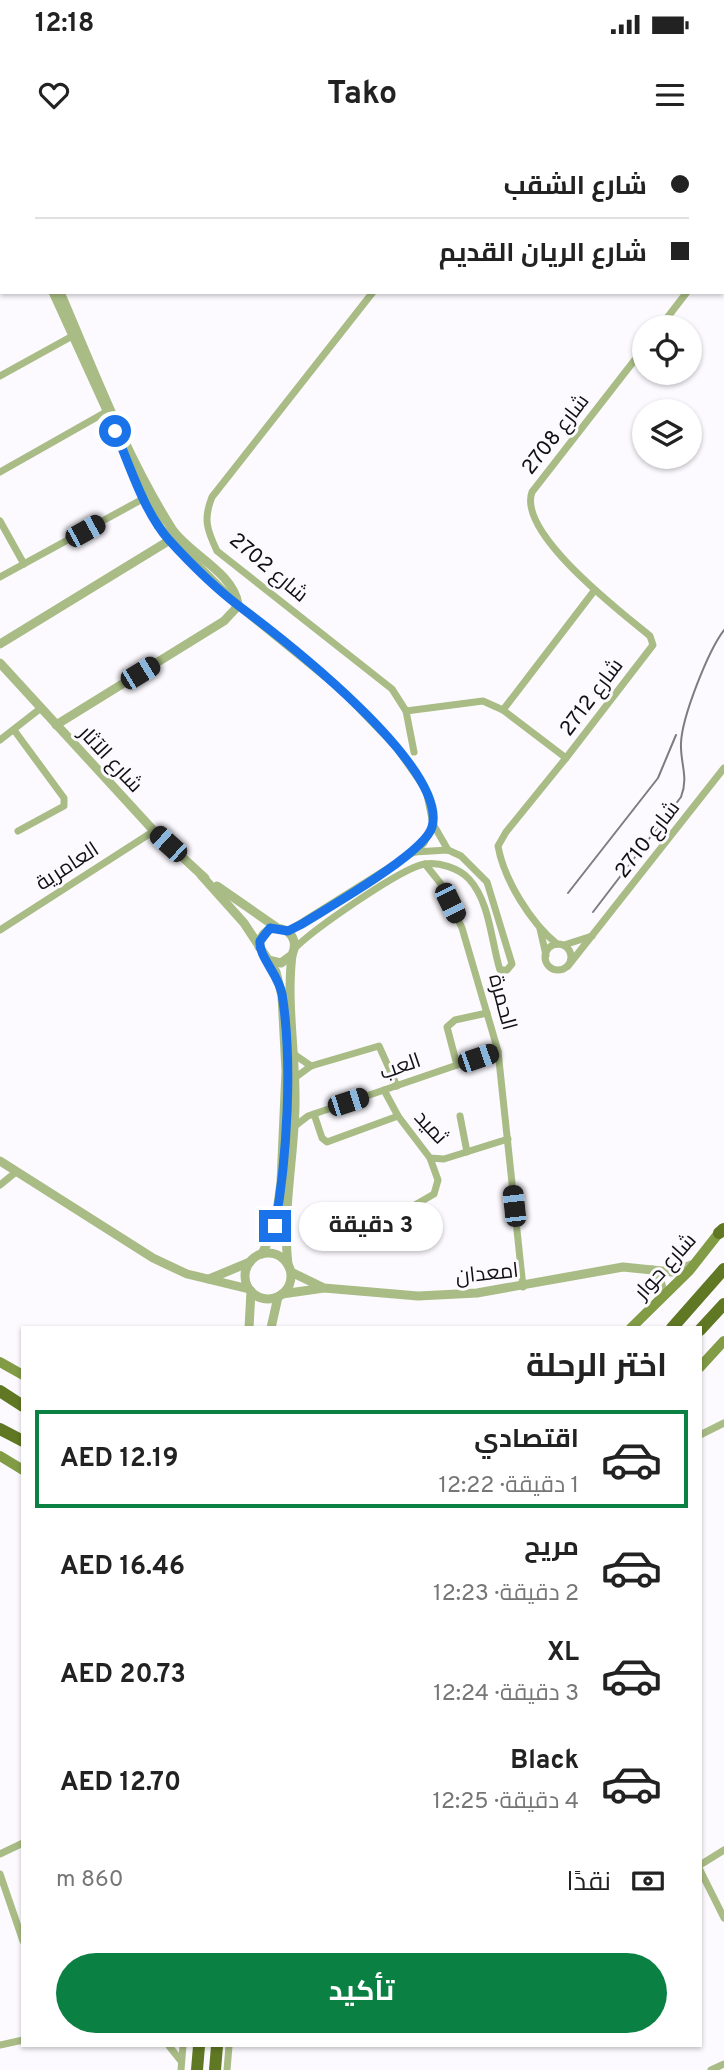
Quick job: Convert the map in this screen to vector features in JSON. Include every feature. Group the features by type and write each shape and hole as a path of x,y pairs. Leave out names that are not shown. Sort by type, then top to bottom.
{"highway":[{"path":"674,1326 724,1269"},
{"path":"702,1328 724,1304"},
{"path":"0,1391 21,1405"},
{"path":"0,1429 21,1440"},
{"path":"197,2070 199,2047"},
{"path":"215,2070 217,2047"}],"main road":[{"name":"شارع حوار","path":"633,1326 694,1264 722,1229"},
{"path":"702,1365 724,1341"},
{"path":"0,1362 21,1375"},
{"path":"0,1456 21,1469"}],"street":[{"path":"60,294 106,412 148,496 177,535 234,590 238,606"},
{"name":"شارع 2702","path":"371,294 212,497 206,511 206,526 217,551 392,689 406,711"},
{"path":"669,315 685,294"},
{"path":"0,376 76,335"},
{"path":"76,335 161,529 238,606 364,711 419,777 430,802 433,824 448,850"},
{"name":"شارع 2708","path":"594,591 561,555 533,515 529,500 532,492 632,363"},
{"path":"0,472 106,412"},
{"path":"0,577 148,496"},
{"path":"0,521 24,564"},
{"path":"158,545 161,529"},
{"path":"0,643 170,540"},
{"name":"شارع 2712","path":"406,711 477,700 503,710 566,758 653,645 650,636 594,591"},
{"path":"503,710 594,591"},
{"path":"56,725 218,625 238,606"},
{"name":"شارع الآثار","path":"0,663 154,831 201,875 244,923 259,947"},
{"path":"0,740 41,708"},
{"path":"406,711 414,751"},
{"path":"14,730 64,798 64,806 18,831"},
{"path":"540,928 571,956 568,966 560,971 551,968 540,928 506,872 498,846 506,832 566,758"},
{"name":"شارع 2710","path":"568,966 724,768"},
{"path":"288,931 415,852 424,843 433,824"},
{"name":"العامرية","path":"0,930 154,831"},
{"path":"268,960 281,962 318,927 406,870 424,864 448,867 470,881 482,903 500,970 507,970 512,964 487,882 461,856 448,850 415,852"},
{"name":"الحمرة","path":"424,864 441,884 463,928 498,1051 523,1287"},
{"name":"شارع الآثار","path":"201,875 276,927"},
{"path":"206,1280 250,1262 261,1254 276,1220 285,1119 282,996 276,972 259,947 262,936 276,927 288,931 294,938 290,996 296,1077 295,1126 285,1231 290,1269 289,1286 280,1296 272,1326"},
{"name":"شارع 2710","path":"559,944 581,941 598,931"},
{"path":"546,954 559,944"},
{"path":"457,1065 447,1027 455,1020 487,1013"},
{"path":"296,1077 311,1066 379,1046 397,1086"},
{"name":"العب","path":"295,1126 314,1114 498,1051"},
{"path":"295,1055 311,1066"},
{"name":"ثميد","path":"384,1090 398,1116 429,1158 444,1159 508,1139"},
{"path":"295,1104 300,1110 314,1114 322,1138 327,1142 398,1116"},
{"path":"460,1116 467,1152"},
{"path":"382,1224 434,1194 438,1180 429,1158"},
{"path":"0,1162 153,1258 206,1280 250,1290 262,1298 280,1296"},
{"path":"0,1185 16,1171"},
{"path":"261,1254 279,1256 290,1269"},
{"path":"248,1326 250,1290 246,1278 250,1262"},
{"name":"امعدان","path":"280,1296 324,1288 418,1296 523,1287 623,1267 672,1272 694,1264"},
{"name":"امعدان","path":"290,1269 324,1288"},
{"path":"652,1270 662,1284 664,1296"},
{"path":"702,1434 724,1423"},
{"path":"0,1854 21,1844"},
{"path":"702,1866 724,1850"},
{"path":"702,1872 724,1918"},
{"path":"0,1874 21,1935"},
{"path":"0,2046 21,2041"},
{"path":"170,2047 182,2066"},
{"path":"182,2066 183,2047"},
{"path":"227,2070 229,2047"},
{"path":"711,2070 724,2064"}],"tram line":[{"path":"593,912 681,797 684,776 682,732 704,668 724,630"},
{"path":"568,893 658,778 676,735"}],"route":[{"path":"115,431 144,498 170,540 238,606 250,613 364,711 419,777 433,813 431,830 415,852 302,924 288,931 270,928 265,931 260,941 260,951 276,972 280,983 286,1071 281,1182 275,1226"}]}
